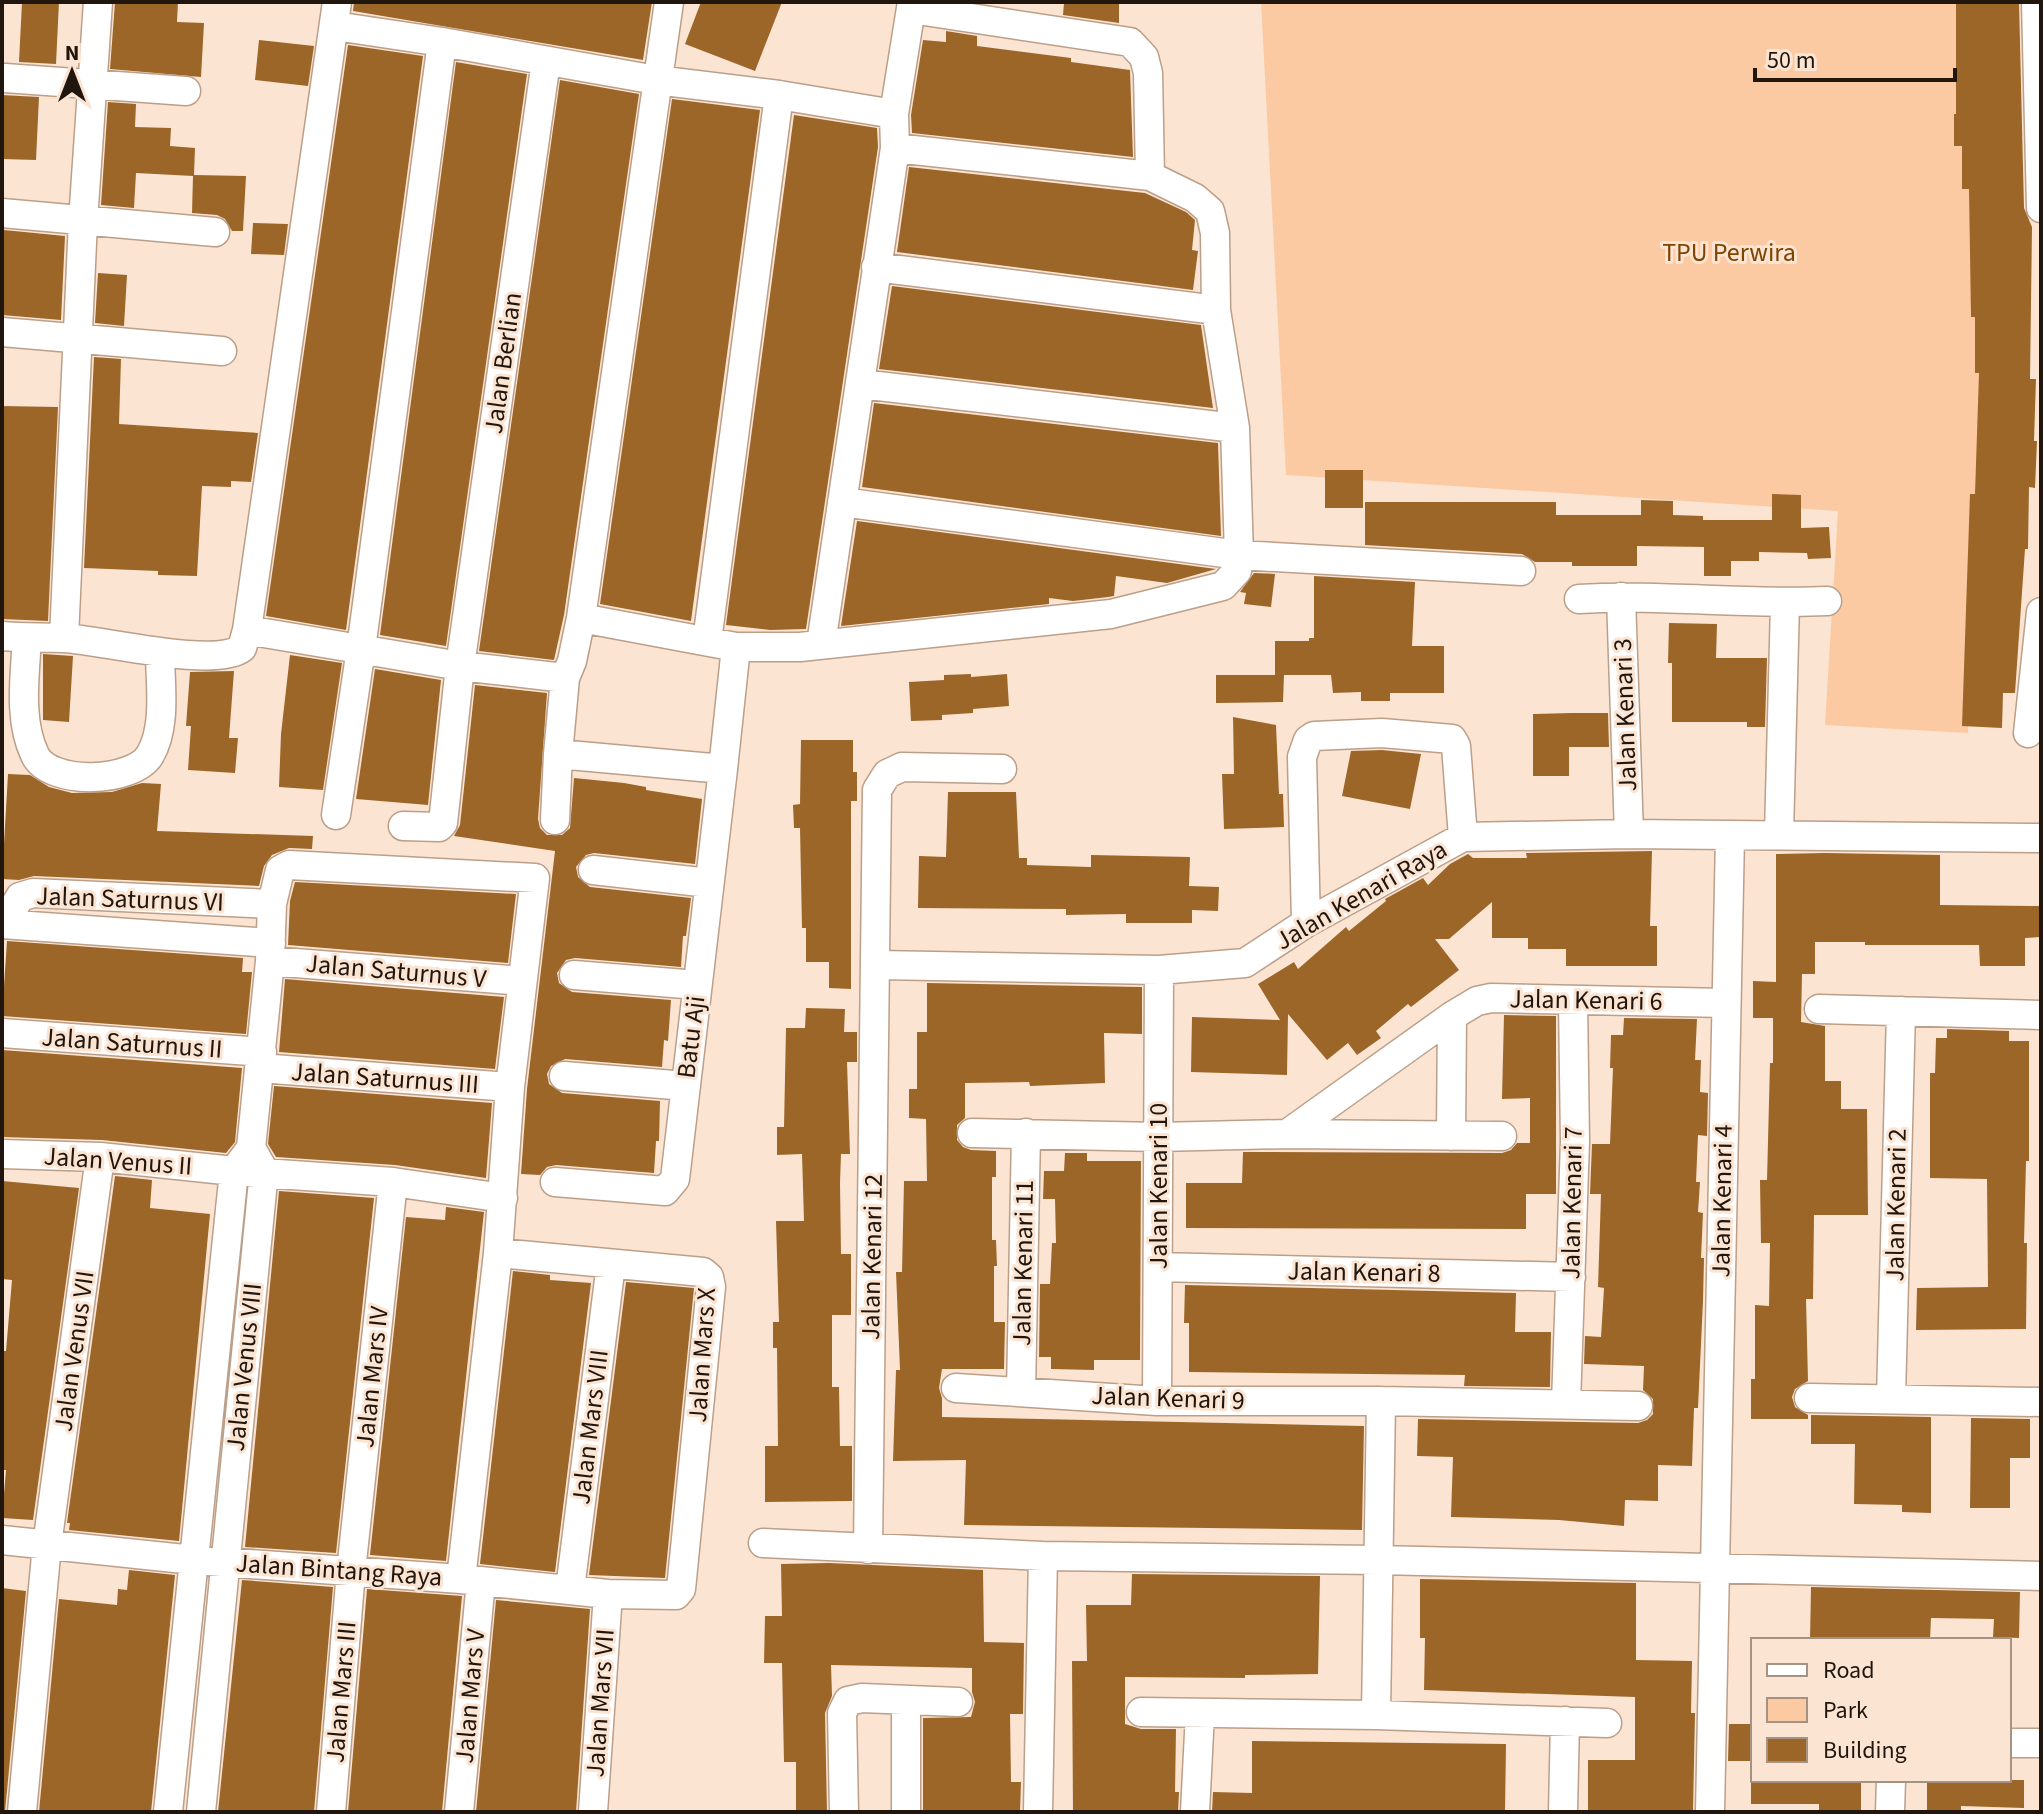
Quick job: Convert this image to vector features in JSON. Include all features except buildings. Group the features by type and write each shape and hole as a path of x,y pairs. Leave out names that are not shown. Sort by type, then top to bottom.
{"street":[{"path":"64,638 83,221 98,2"},
{"path":"555,820 565,678 581,618 669,2"},
{"path":"2036,2 2041,208"},
{"path":"821,644 895,148 894,114 911,6 1130,42 1144,57 1148,73 1150,176"},
{"path":"160,652 159,732 149,757 131,771 99,777 65,775 41,764 34,754 26,722 24,686 15,637 64,638 160,652 229,655 242,648 336,14 442,42 546,61 894,114"},
{"path":"336,815 442,42"},
{"name":"Jalan Berlian","path":"403,826 433,828 443,823 460,666 546,61"},
{"path":"5,78 186,91"},
{"path":"707,641 779,95"},
{"path":"581,618 736,647 800,647 1111,614 1223,586 1237,571 1235,428 1216,310 1215,233 1210,211 1195,198 1150,176 895,148"},
{"path":"2,213 215,232"},
{"path":"876,267 1216,310"},
{"path":"2,332 222,351"},
{"path":"861,384 1235,428"},
{"path":"842,502 1239,555 1521,571"},
{"name":"Jalan Kenari 3","path":"1621,597 1629,834"},
{"path":"1579,599 1827,601"},
{"path":"1779,834 1785,603"},
{"path":"2028,733 2038,673 2041,612"},
{"path":"247,630 460,666 565,678"},
{"name":"Batu Aji","path":"555,1182 665,1191 675,1179 736,647"},
{"path":"1306,923 1302,757 1308,740 1314,736 1382,733 1452,739 1456,746 1463,837"},
{"path":"558,754 723,769"},
{"name":"Jalan Kenari 12","path":"868,1549 877,790 887,774 902,767 1002,769"},
{"name":"Jalan Kenari Raya","path":"877,965 1159,970 1245,963 1306,923 1463,837 1779,834 2041,838"},
{"name":"Jalan Kenari 4","path":"1710,1812 1730,836"},
{"name":"Jalan Mars V","path":"272,904 280,870 289,865 535,878 510,1087 471,1580 459,1812"},
{"path":"593,870 709,883"},
{"name":"Jalan Saturnus VI","path":"3,924 20,897 33,893 272,904"},
{"path":"250,1164 272,904"},
{"name":"Jalan Saturnus V","path":"3,924 522,981"},
{"name":"Jalan Kenari 10","path":"1157,1401 1159,970"},
{"path":"574,975 697,985"},
{"name":"Jalan Kenari 6","path":"1287,1134 1477,1001 1491,998 1725,1003"},
{"name":"Jalan Kenari 7","path":"1566,1404 1575,1141 1573,1001"},
{"path":"1819,1009 2041,1015"},
{"name":"Jalan Kenari 2","path":"1891,1398 1901,1011"},
{"path":"1451,1136 1452,1016"},
{"name":"Jalan Saturnus II","path":"2,1033 261,1060"},
{"name":"Jalan Saturnus III","path":"261,1060 510,1087"},
{"path":"564,1076 686,1086"},
{"path":"972,1133 1158,1137 1287,1134 1502,1136"},
{"name":"Jalan Kenari 11","path":"1021,1392 1026,1133"},
{"name":"Jalan Venus II","path":"2,1154 250,1164 503,1198"},
{"name":"Jalan Venus VII","path":"22,1812 47,1545 100,1157"},
{"name":"Jalan Venus VIII","path":"168,1812 194,1560 250,1164"},
{"name":"Jalan Venus VIII","path":"201,1812 224,1562 250,1164"},
{"name":"Jalan Mars IV","path":"351,1571 393,1182"},
{"name":"Jalan Mars X","path":"498,1253 703,1272 709,1277 711,1287 681,1589 676,1595"},
{"name":"Jalan Mars VIII","path":"570,1589 611,1264"},
{"name":"Jalan Kenari 8","path":"1158,1267 1571,1277"},
{"name":"Jalan Kenari 9","path":"956,1388 1157,1401 1638,1406"},
{"path":"1809,1398 2041,1402"},
{"path":"1376,1715 1381,1401"},
{"name":"Jalan Bintang Raya","path":"2,1540 194,1560 471,1580 608,1594 676,1595"},
{"path":"763,1543 1043,1556 1379,1560 2041,1576"},
{"path":"1038,1812 1043,1556"},
{"name":"Jalan Mars III","path":"331,1812 351,1571"},
{"name":"Jalan Mars VII","path":"593,1812 608,1594"},
{"path":"844,1812 844,1705 854,1698 958,1702"},
{"path":"906,1701 906,1812"},
{"path":"1141,1712 1376,1715 1607,1723"},
{"path":"1195,1812 1200,1713"},
{"path":"1563,1812 1565,1721"},
{"path":"2011,1743 2041,1743"},
{"path":"1890,1812 1891,1782"}],"green space":[{"name":"TPU Perwira","path":"1261,2 1969,2 1981,296 1978,530 1968,733 1825,725 1838,511 1286,475"}]}
